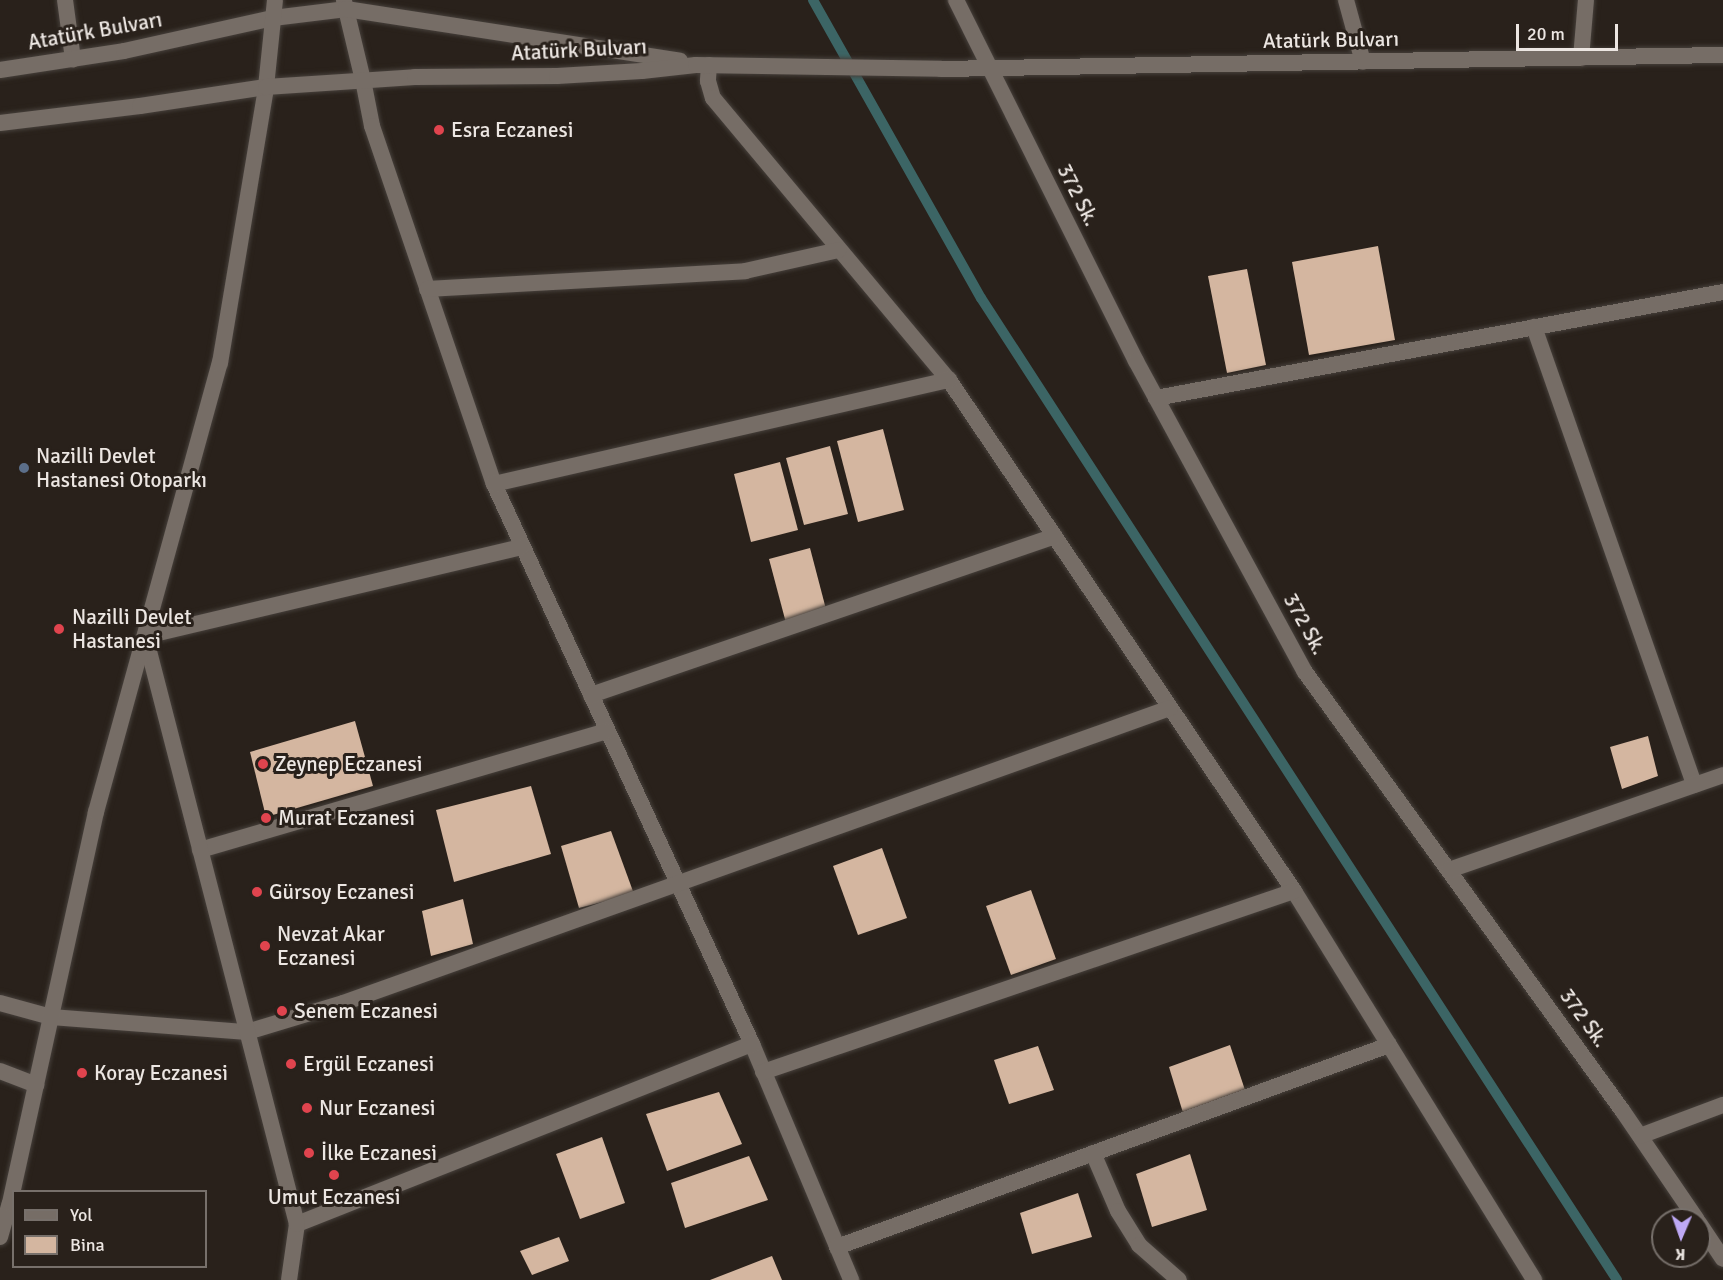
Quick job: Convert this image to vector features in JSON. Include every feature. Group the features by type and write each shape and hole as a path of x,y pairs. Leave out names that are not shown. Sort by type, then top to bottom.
{"street":[{"path":"65,0 73,59"},
{"path":"13,1190 96,812 220,363 266,87 275,0"},
{"name":"372 Sk.","path":"956,0 1156,398 1305,672 1640,1136 1689,1208"},
{"path":"1346,0 1364,62"},
{"path":"1581,58 1586,0"},
{"path":"345,5 372,126 494,484 752,1044 851,1280"},
{"name":"Atatürk Bulvarı","path":"0,70 124,51 273,18 345,5 709,65"},
{"name":"Atatürk Bulvarı","path":"0,123 140,106 266,87 363,80 557,76 709,65 941,69 1723,55"},
{"path":"709,65 708,81 713,98 949,380 1294,891 1534,1280"},
{"path":"427,289 745,271 840,250"},
{"path":"1156,398 1723,292"},
{"path":"1534,327 1694,785"},
{"path":"494,484 949,380"},
{"path":"591,695 1054,536"},
{"path":"145,636 522,547"},
{"path":"145,636 297,1224 289,1280"},
{"path":"0,1003 51,1017 247,1032 342,1003 1170,708"},
{"path":"200,850 607,730"},
{"path":"1449,870 1723,775"},
{"path":"763,1072 1294,891"},
{"path":"297,1224 752,1044"},
{"path":"837,1246 1389,1045"},
{"path":"0,1071 36,1085"},
{"path":"1640,1136 1723,1105"},
{"path":"1093,1153 1118,1211 1139,1245 1179,1280"},
{"path":"0,1237 12,1194"},
{"name":"372 Sk.","path":"1711,1241 1723,1259"}],"building":[{"path":"1378,246 1395,340 1309,355 1292,262"},
{"path":"1247,269 1266,365 1227,373 1208,276"},
{"path":"883,429 904,510 858,522 837,441"},
{"path":"830,446 848,514 804,525 786,458"},
{"path":"780,462 798,530 751,542 734,474"},
{"path":"810,548 827,613 786,623 769,559"},
{"path":"355,721 373,786 266,817 250,752"},
{"path":"1648,736 1658,776 1622,789 1610,747"},
{"path":"531,786 551,854 454,882 436,810"},
{"path":"611,831 634,894 579,908 561,846"},
{"path":"882,848 907,918 858,935 833,866"},
{"path":"1031,890 1056,959 1011,975 986,906"},
{"path":"463,899 473,944 431,956 422,911"},
{"path":"1230,1045 1247,1096 1184,1116 1169,1067"},
{"path":"1038,1046 1054,1090 1009,1104 994,1060"},
{"path":"719,1092 742,1144 667,1171 646,1114"},
{"path":"602,1137 625,1203 580,1219 556,1154"},
{"path":"1190,1154 1207,1210 1152,1227 1136,1174"},
{"path":"749,1156 768,1200 685,1228 671,1183"},
{"path":"1078,1193 1092,1237 1032,1254 1020,1213"},
{"path":"559,1237 569,1261 532,1275 520,1251"},
{"path":"772,1256 782,1280 710,1280"}],"waterway":[{"path":"813,0 981,298 1617,1280"}],"place":[{"name":"Esra Eczanesi","path":"439,130"},
{"name":"Nazilli Devlet Hastanesi Otoparkı","path":"24,468"},
{"name":"Nazilli Devlet Hastanesi","path":"59,629"},
{"name":"Zeynep Eczanesi","path":"263,764"},
{"name":"Murat Eczanesi","path":"266,818"},
{"name":"Gürsoy Eczanesi","path":"257,892"},
{"name":"Nevzat Akar Eczanesi","path":"265,946"},
{"name":"Senem Eczanesi","path":"282,1011"},
{"name":"Ergül Eczanesi","path":"291,1064"},
{"name":"Koray Eczanesi","path":"82,1073"},
{"name":"Nur Eczanesi","path":"307,1108"},
{"name":"İlke Eczanesi","path":"309,1153"},
{"name":"Umut Eczanesi","path":"334,1175"}]}
